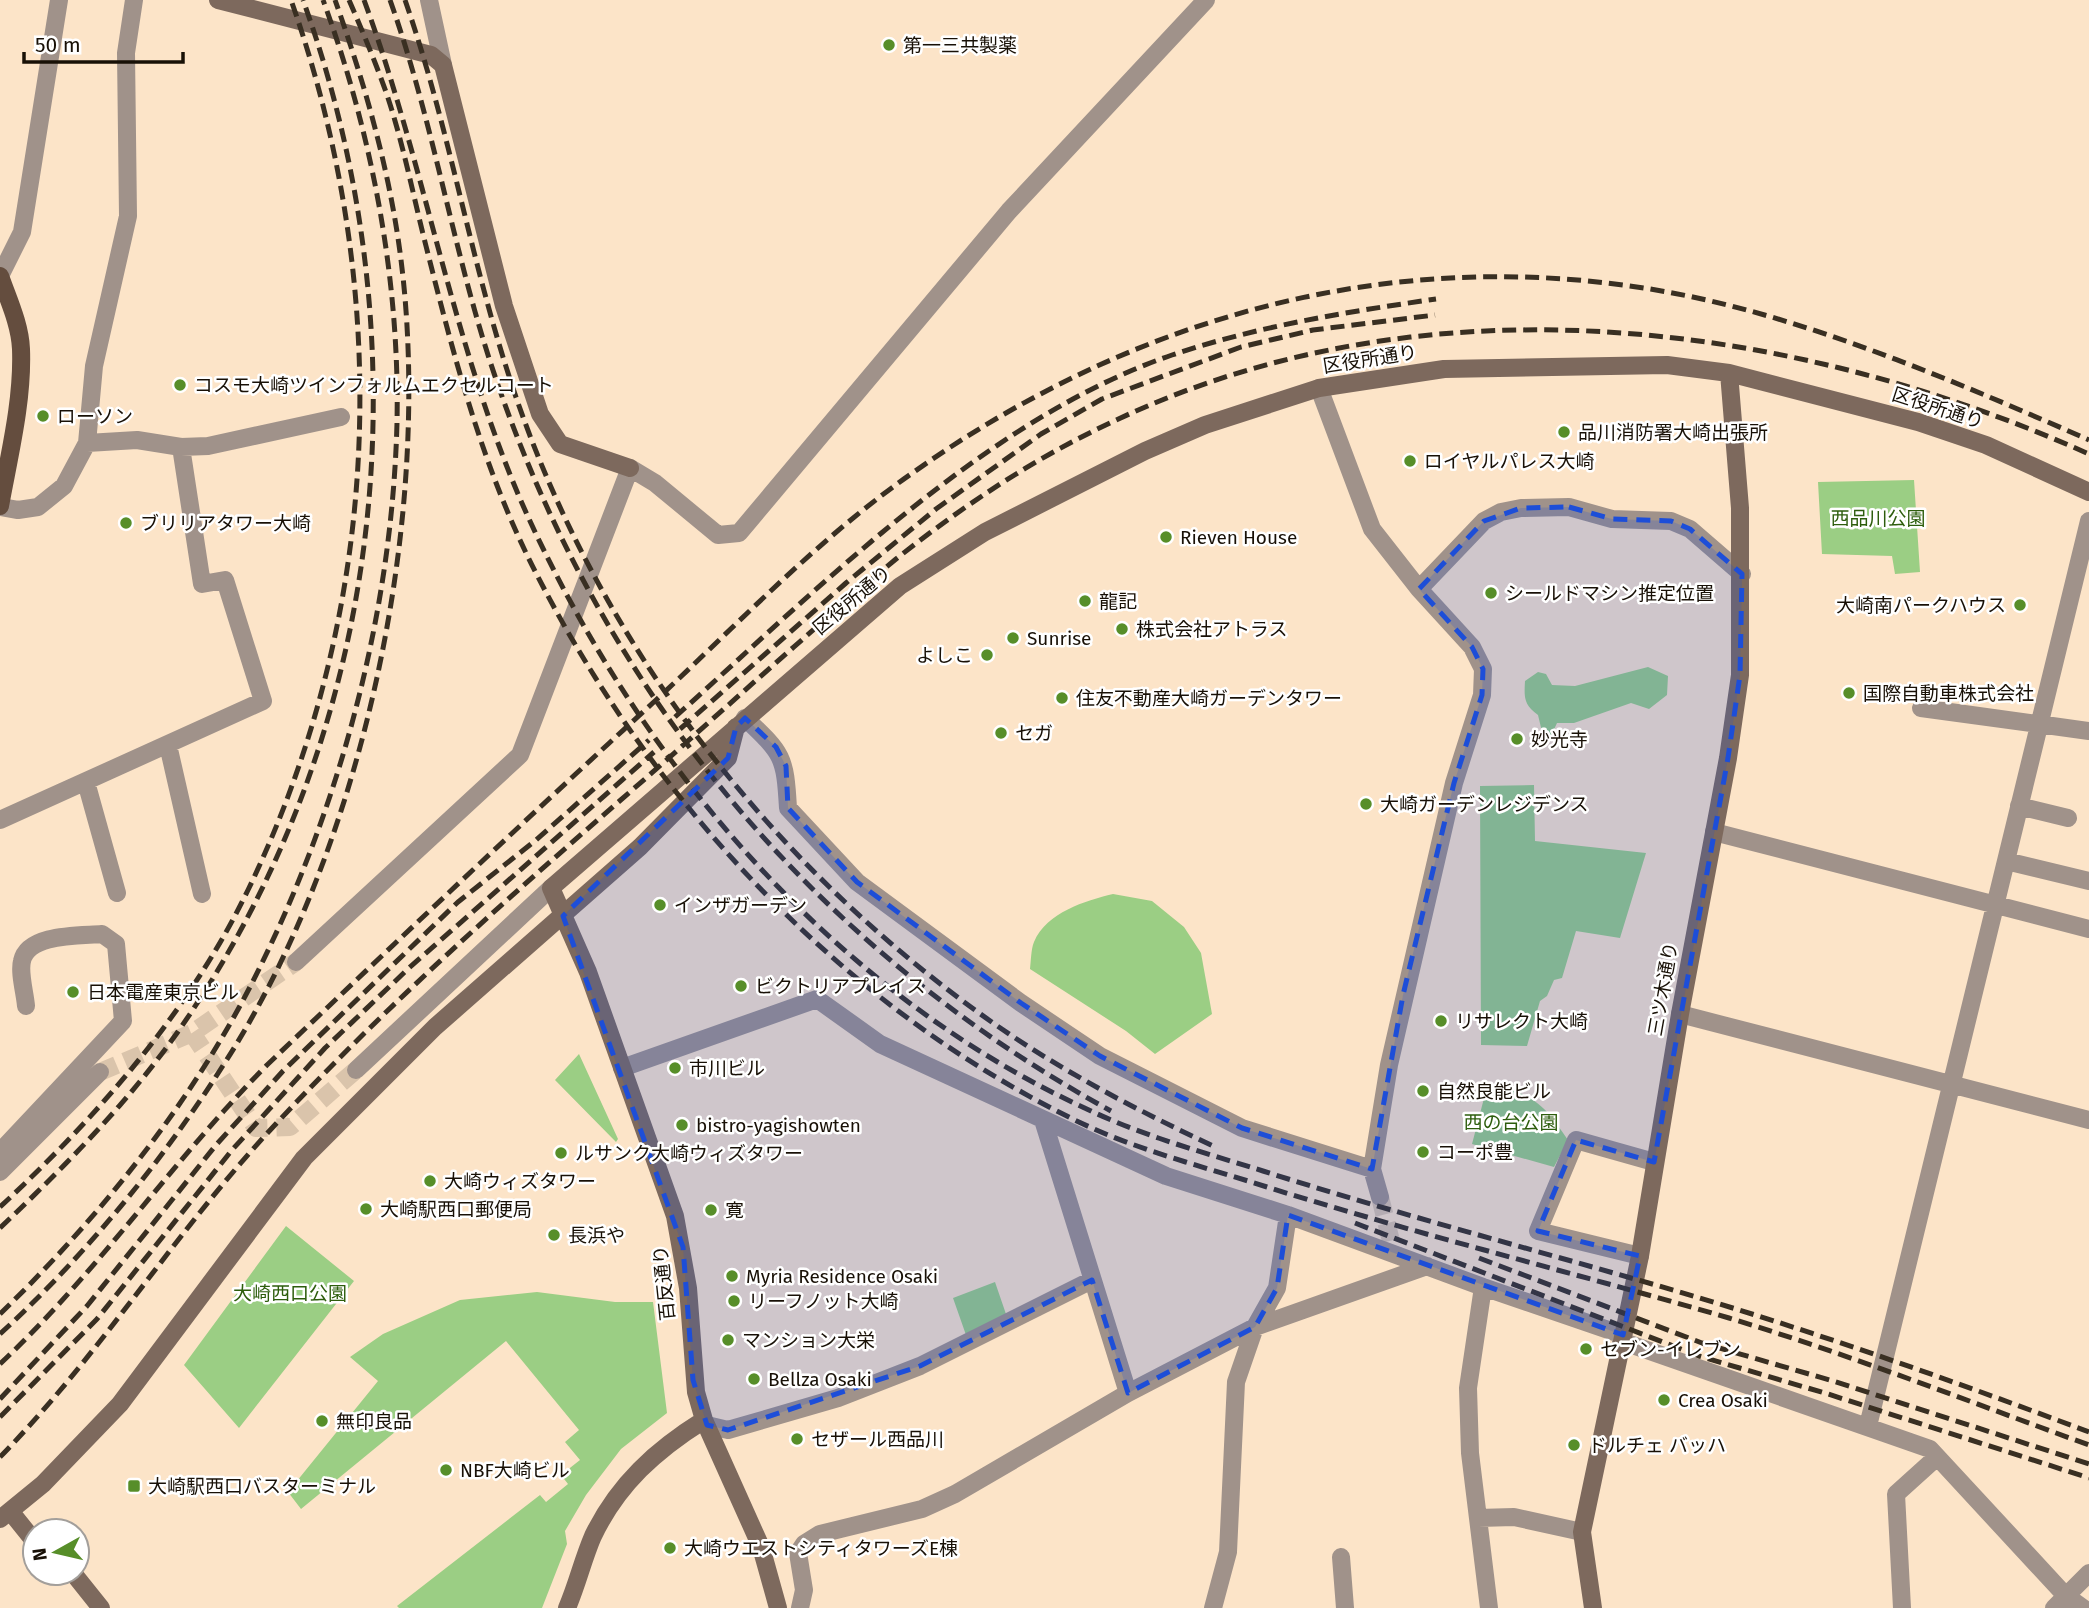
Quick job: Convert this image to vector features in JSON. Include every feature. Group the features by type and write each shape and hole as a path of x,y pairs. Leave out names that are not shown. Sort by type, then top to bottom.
{"main road":[{"path":"0,276 15,316 21,348 20,382 0,507"}],"street":[{"path":"0,276 22,232 59,0"},
{"path":"0,507 18,510 38,507 64,486 87,443 94,366 128,216 126,53 134,0"},
{"path":"218,0 430,55 443,65"},
{"path":"429,0 504,306 540,414 560,444 630,468 655,483 718,535 739,533 1009,211 1206,0"},
{"name":"区役所通り","path":"551,888 900,586 985,531 1102,472 1205,425 1319,388 1444,369 1667,365 1729,373 1918,422 1986,445 2089,492"},
{"name":"三ツ木通り","path":"1593,1608 1582,1532 1640,1256 1679,1014 1714,832 1740,675 1741,508 1729,373"},
{"path":"1319,388 1371,529 1419,589 1472,647 1483,669 1482,695 1454,783 1403,995 1372,1169 1380,1197"},
{"path":"87,443 137,440 181,447 208,446 341,417"},
{"path":"0,820 263,701 225,580 202,584 181,447"},
{"path":"296,962 520,755 630,468"},
{"path":"1419,589 1484,521 1500,512 1521,508 1569,507 1612,519 1671,521 1690,529 1742,574"},
{"path":"1868,1426 2089,521"},
{"path":"1921,708 2089,731"},
{"path":"0,1531 13,1513 120,1404 303,1158 435,1027 640,847 728,758 741,723 776,747 786,766 788,808 857,881 1021,1003 1100,1056 1242,1128 1372,1169"},
{"path":"168,745 202,894"},
{"path":"86,782 117,894"},
{"path":"2020,806 2067,818"},
{"path":"1714,832 2089,929"},
{"path":"2006,861 2089,881"},
{"path":"356,1070 551,888"},
{"name":"百反通り","path":"551,888 588,972 678,1226 688,1288 693,1380 705,1423 761,1548 778,1608"},
{"path":"0,1152 123,1021 116,944 103,934 46,939 30,949 22,960 26,1006"},
{"path":"622,1069 817,999 880,1044 1166,1176 1288,1215 1930,1449 2060,1602 2083,1608"},
{"path":"1679,1014 2089,1120"},
{"path":"0,1172 100,1072"},
{"path":"1043,1121 1128,1393"},
{"path":"1640,1256 1538,1230 1576,1140 1654,1162"},
{"path":"1213,1608 1228,1552 1236,1382 1255,1327 1277,1287 1288,1215"},
{"path":"800,1608 804,1590 798,1553 820,1534 922,1509 955,1494 1128,1393 1255,1327 1427,1266"},
{"path":"567,1608 593,1538 616,1495 651,1456 705,1423 728,1430 838,1398 920,1366 1092,1280"},
{"path":"1483,1287 1468,1388 1470,1453 1489,1608"},
{"path":"1902,1608 1896,1493 1937,1457"},
{"path":"1478,1518 1514,1517 1582,1532"},
{"path":"1341,1557 1345,1608"},
{"path":"2060,1602 2089,1573"},
{"path":"72,1587 89,1608"},
{"path":"84,1587 101,1608"}],"highlighted area":[{"path":"1569,507 1612,519 1671,521 1690,529 1742,574 1740,675 1728,758 1654,1162 1576,1140 1538,1231 1640,1256 1623,1335 1288,1215 1277,1288 1255,1327 1128,1393 1092,1280 920,1366 728,1430 707,1425 693,1380 683,1247 563,916 728,758 736,727 745,718 776,747 786,766 788,808 857,882 1021,1003 1100,1056 1242,1128 1372,1169 1403,995 1454,783 1482,695 1483,669 1472,647 1419,589 1484,521 1521,508"}],"green space":[{"name":"西品川公園","path":"1914,480 1920,572 1895,574 1892,556 1822,554 1818,482"},
{"path":"1648,667 1668,676 1667,695 1649,709 1631,703 1574,723 1557,723 1551,736 1543,736 1538,715 1526,701 1525,681 1538,672 1546,674 1552,685 1575,686"},
{"path":"1534,785 1535,841 1646,853 1620,938 1576,931 1562,978 1554,980 1547,996 1540,1001 1527,1046 1481,1045 1480,786"},
{"path":"1113,894 1152,901 1184,927 1201,953 1212,1014 1155,1054 1126,1031 1030,969 1034,942 1048,923 1057,915 1079,904"},
{"path":"579,1054 618,1139 616,1142 555,1080"},
{"name":"西の台公園","path":"1488,1083 1526,1096 1551,1116 1568,1140 1554,1167 1472,1144"},
{"name":"大崎西口公園","path":"286,1226 354,1281 239,1428 184,1365"},
{"path":"995,1282 1007,1317 966,1335 953,1298"},
{"path":"537,1292 615,1302 653,1302 667,1413 621,1449 586,1495 565,1531 567,1544 542,1608 399,1608 397,1606 540,1495 546,1502 568,1484 561,1475 580,1460 565,1442 579,1430 506,1341 301,1509 288,1492 378,1381 350,1357 383,1334 460,1300"}],"tunnel":[{"path":"100,1072 192,1033 296,962"},
{"path":"192,1033 256,1128 290,1127 356,1070"},
{"path":"1380,1197 1394,1253"}],"railway":[{"path":"0,1207 106,1099 139,1060 198,978 248,890 293,783 326,674 348,562 359,449 358,336 347,223 324,111 291,0"},
{"path":"0,1228 93,1135 157,1060 177,1033 248,916 303,793 342,664 366,532 373,398 365,264 342,131 303,0"},
{"path":"0,1314 72,1239 140,1159 200,1073 227,1028 283,918 311,850 355,711 372,639 393,495 397,370 394,316 380,208 356,102 323,0"},
{"path":"0,1334 62,1273 121,1206 175,1137 224,1064 272,979 314,886 348,787 375,685 395,580 406,476 409,374 403,277 393,206 358,68 335,0"},
{"path":"349,0 392,111 448,329 485,454 517,534 536,573 584,659 638,741 698,819 764,892 836,960 912,1022 994,1076 1081,1123 1126,1142 1324,1205 1775,1332 2089,1445"},
{"path":"364,0 407,134 484,404 536,534 583,624 636,711 697,794 763,871 836,943 915,1007 1000,1063 1091,1111 1133,1129 1357,1200 1809,1332 2089,1432"},
{"path":"390,0 420,96 469,289 498,385 544,500 599,608 663,711 736,806 817,894 907,974 1005,1047 1111,1111"},
{"path":"405,0 434,93 495,330 545,473 589,566 641,655 700,740 765,820 837,894 914,963 996,1025 1049,1059 1131,1105 1215,1147"},
{"path":"0,1364 70,1292 199,1139 267,1065 780,582 844,526 911,474 999,417 1090,369 1184,331 1281,302 1380,284 1482,277 1584,281 1688,296 1789,322 1943,378 2089,440"},
{"path":"675,717 787,615 908,511 971,463 1037,420 1103,383 1172,355 1237,336 1302,321 1436,299"},
{"path":"680,729 846,583 936,509 1041,434 1102,399 1241,347 1313,330 1435,315"},
{"path":"0,1457 71,1377 237,1167 317,1081 408,991 550,862 896,559 999,485 1110,423 1229,376 1351,346 1476,331 1601,332 1727,345 1851,371 1972,408 2089,454"},
{"path":"0,1399 87,1306 216,1145 283,1071 458,902 536,840 649,740"},
{"path":"0,1417 97,1319 232,1150 325,1048 409,968 654,752"},
{"path":"1355,1223 1699,1356 1828,1394 2089,1478"},
{"path":"1479,1258 1702,1343 1833,1381 2089,1464"}],"place":[{"name":"第一三共製薬","path":"889,45"},
{"name":"コスモ大崎ツインフォルムエクセルコート","path":"180,385"},
{"name":"ローソン","path":"43,416"},
{"name":"品川消防署大崎出張所","path":"1564,432"},
{"name":"ロイヤルパレス大崎","path":"1410,461"},
{"name":"ブリリアタワー大崎","path":"126,523"},
{"name":"Rieven House","path":"1166,537"},
{"name":"シールドマシン推定位置","path":"1491,593"},
{"name":"龍記","path":"1085,601"},
{"name":"大崎南パークハウス","path":"2020,605"},
{"name":"株式会社アトラス","path":"1122,629"},
{"name":"Sunrise","path":"1013,638"},
{"name":"よしこ","path":"987,655"},
{"name":"国際自動車株式会社","path":"1849,693"},
{"name":"住友不動産大崎ガーデンタワー","path":"1062,698"},
{"name":"セガ","path":"1001,733"},
{"name":"妙光寺","path":"1517,739"},
{"name":"大崎ガーデンレジデンス","path":"1366,804"},
{"name":"インザガーデン","path":"660,905"},
{"name":"ビクトリアプレイス","path":"741,986"},
{"name":"日本電産東京ビル","path":"73,992"},
{"name":"リサレクト大崎","path":"1441,1021"},
{"name":"市川ビル","path":"675,1068"},
{"name":"自然良能ビル","path":"1423,1091"},
{"name":"bistro-yagishowten","path":"682,1125"},
{"name":"コーポ豊","path":"1423,1152"},
{"name":"ルサンク大崎ウィズタワー","path":"561,1153"},
{"name":"大崎ウィズタワー","path":"430,1181"},
{"name":"大崎駅西口郵便局","path":"366,1209"},
{"name":"寛","path":"711,1210"},
{"name":"長浜や","path":"554,1235"},
{"name":"Myria Residence Osaki","path":"732,1276"},
{"name":"リーフノット大崎","path":"734,1301"},
{"name":"マンション大栄","path":"728,1340"},
{"name":"セブン-イレブン","path":"1586,1349"},
{"name":"Bellza Osaki","path":"754,1379"},
{"name":"Crea Osaki","path":"1664,1400"},
{"name":"無印良品","path":"322,1421"},
{"name":"セザール西品川","path":"797,1439"},
{"name":"ドルチェ バッハ","path":"1574,1445"},
{"name":"NBF大崎ビル","path":"446,1470"},
{"name":"大崎駅西口バスターミナル","path":"134,1486"},
{"name":"大崎ウエストシティタワーズE棟","path":"670,1548"}]}
